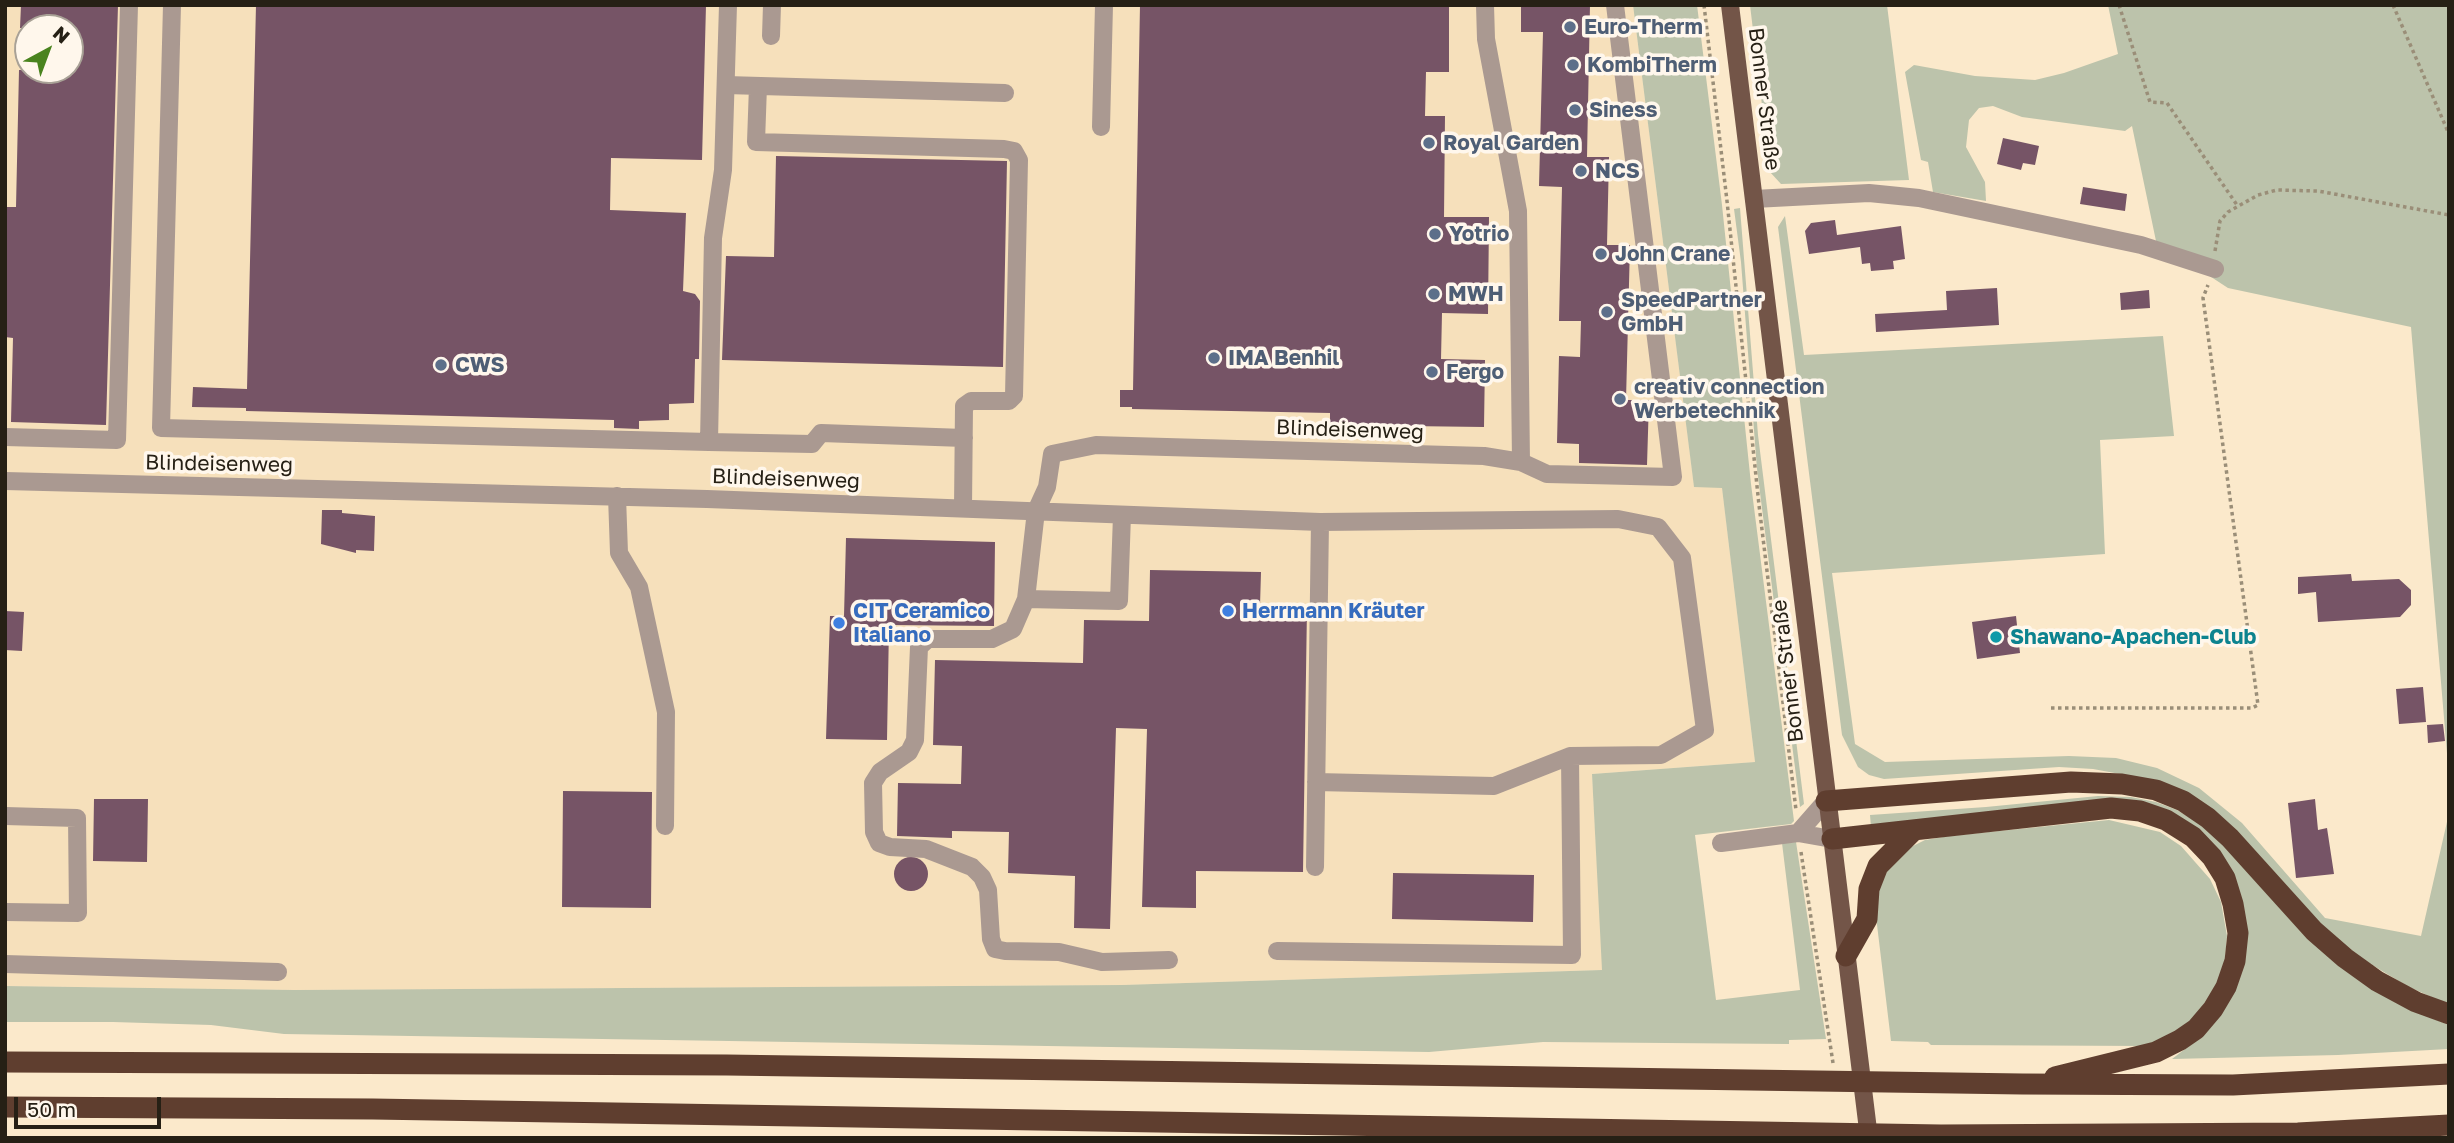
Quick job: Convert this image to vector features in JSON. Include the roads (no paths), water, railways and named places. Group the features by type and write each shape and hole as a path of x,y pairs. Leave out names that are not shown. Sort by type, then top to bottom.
{"highway":[{"path":"1826,801 2071,782 2122,784 2156,790 2183,801 2231,838 2314,932 2345,958 2378,981 2416,1002 2449,1014"},
{"path":"1832,839 2111,808 2140,811 2166,820 2193,837 2212,857 2225,878 2234,904 2238,933 2235,961 2226,987 2213,1009 2196,1029 2156,1052 2022,1084"},
{"path":"1846,956 1867,919 1869,889 1878,866 1913,830"},
{"path":"5,1062 727,1065 2022,1084 2234,1085 2449,1074"},
{"path":"5,1107 373,1109 2061,1137 2298,1133 2449,1125"}],"main road":[{"name":"Bonner Straße","path":"1730,5 1869,1138"}],"street":[{"path":"5,437 117,440 129,5"},
{"path":"172,5 161,428 812,444 821,433 964,438"},
{"path":"709,442 713,238 723,170 727,5"},
{"path":"771,36 772,5"},
{"path":"1101,127 1104,5"},
{"path":"1485,5 1486,39 1518,211 1521,462"},
{"name":"Blindeisenweg","path":"5,481 617,496 1036,511 1047,487 1052,454 1096,446 1483,456 1521,462 1547,474 1673,477 1615,5"},
{"path":"726,85 1005,93"},
{"path":"758,86 756,142 1004,149 1014,151 1019,160 1014,396 1009,401 971,401 964,406 963,508"},
{"name":"Bonner Straße","path":"1754,199 1868,193 1919,198 2141,245 2215,269"},
{"path":"617,496 619,553 639,587 666,712 665,826"},
{"path":"1170,960 1102,962 1059,952 995,949 990,939 988,890 982,877 972,867 926,849 879,844 874,832 873,783 880,772 909,752 915,740 919,647 928,639 992,639 1013,629 1026,599 1036,511 1320,522 1618,519 1658,527 1682,558 1705,730 1661,755 1570,756 1494,786 1316,782"},
{"path":"1026,599 1119,601 1122,515"},
{"path":"1315,867 1320,522"},
{"path":"1278,951 1572,955 1570,756"},
{"path":"1798,833 1826,801"},
{"path":"5,816 77,818 78,913 5,912"},
{"path":"1721,843 1798,833 1832,839"},
{"path":"5,964 278,972"}],"place":[{"name":"Euro-Therm","path":"1570,27"},
{"name":"KombiTherm","path":"1573,65"},
{"name":"Siness","path":"1575,110"},
{"name":"Royal Garden","path":"1429,143"},
{"name":"NCS","path":"1581,171"},
{"name":"Yotrio","path":"1435,234"},
{"name":"John Crane","path":"1601,254"},
{"name":"MWH","path":"1434,294"},
{"name":"SpeedPartner GmbH","path":"1607,312"},
{"name":"IMA Benhil","path":"1214,358"},
{"name":"CWS","path":"441,365"},
{"name":"Fergo","path":"1432,372"},
{"name":"creativ connection Werbetechnik","path":"1620,399"},
{"name":"Herrmann Kräuter","path":"1228,611"},
{"name":"CIT Ceramico Italiano","path":"839,623"},
{"name":"Shawano-Apachen-Club","path":"1996,637"}]}
